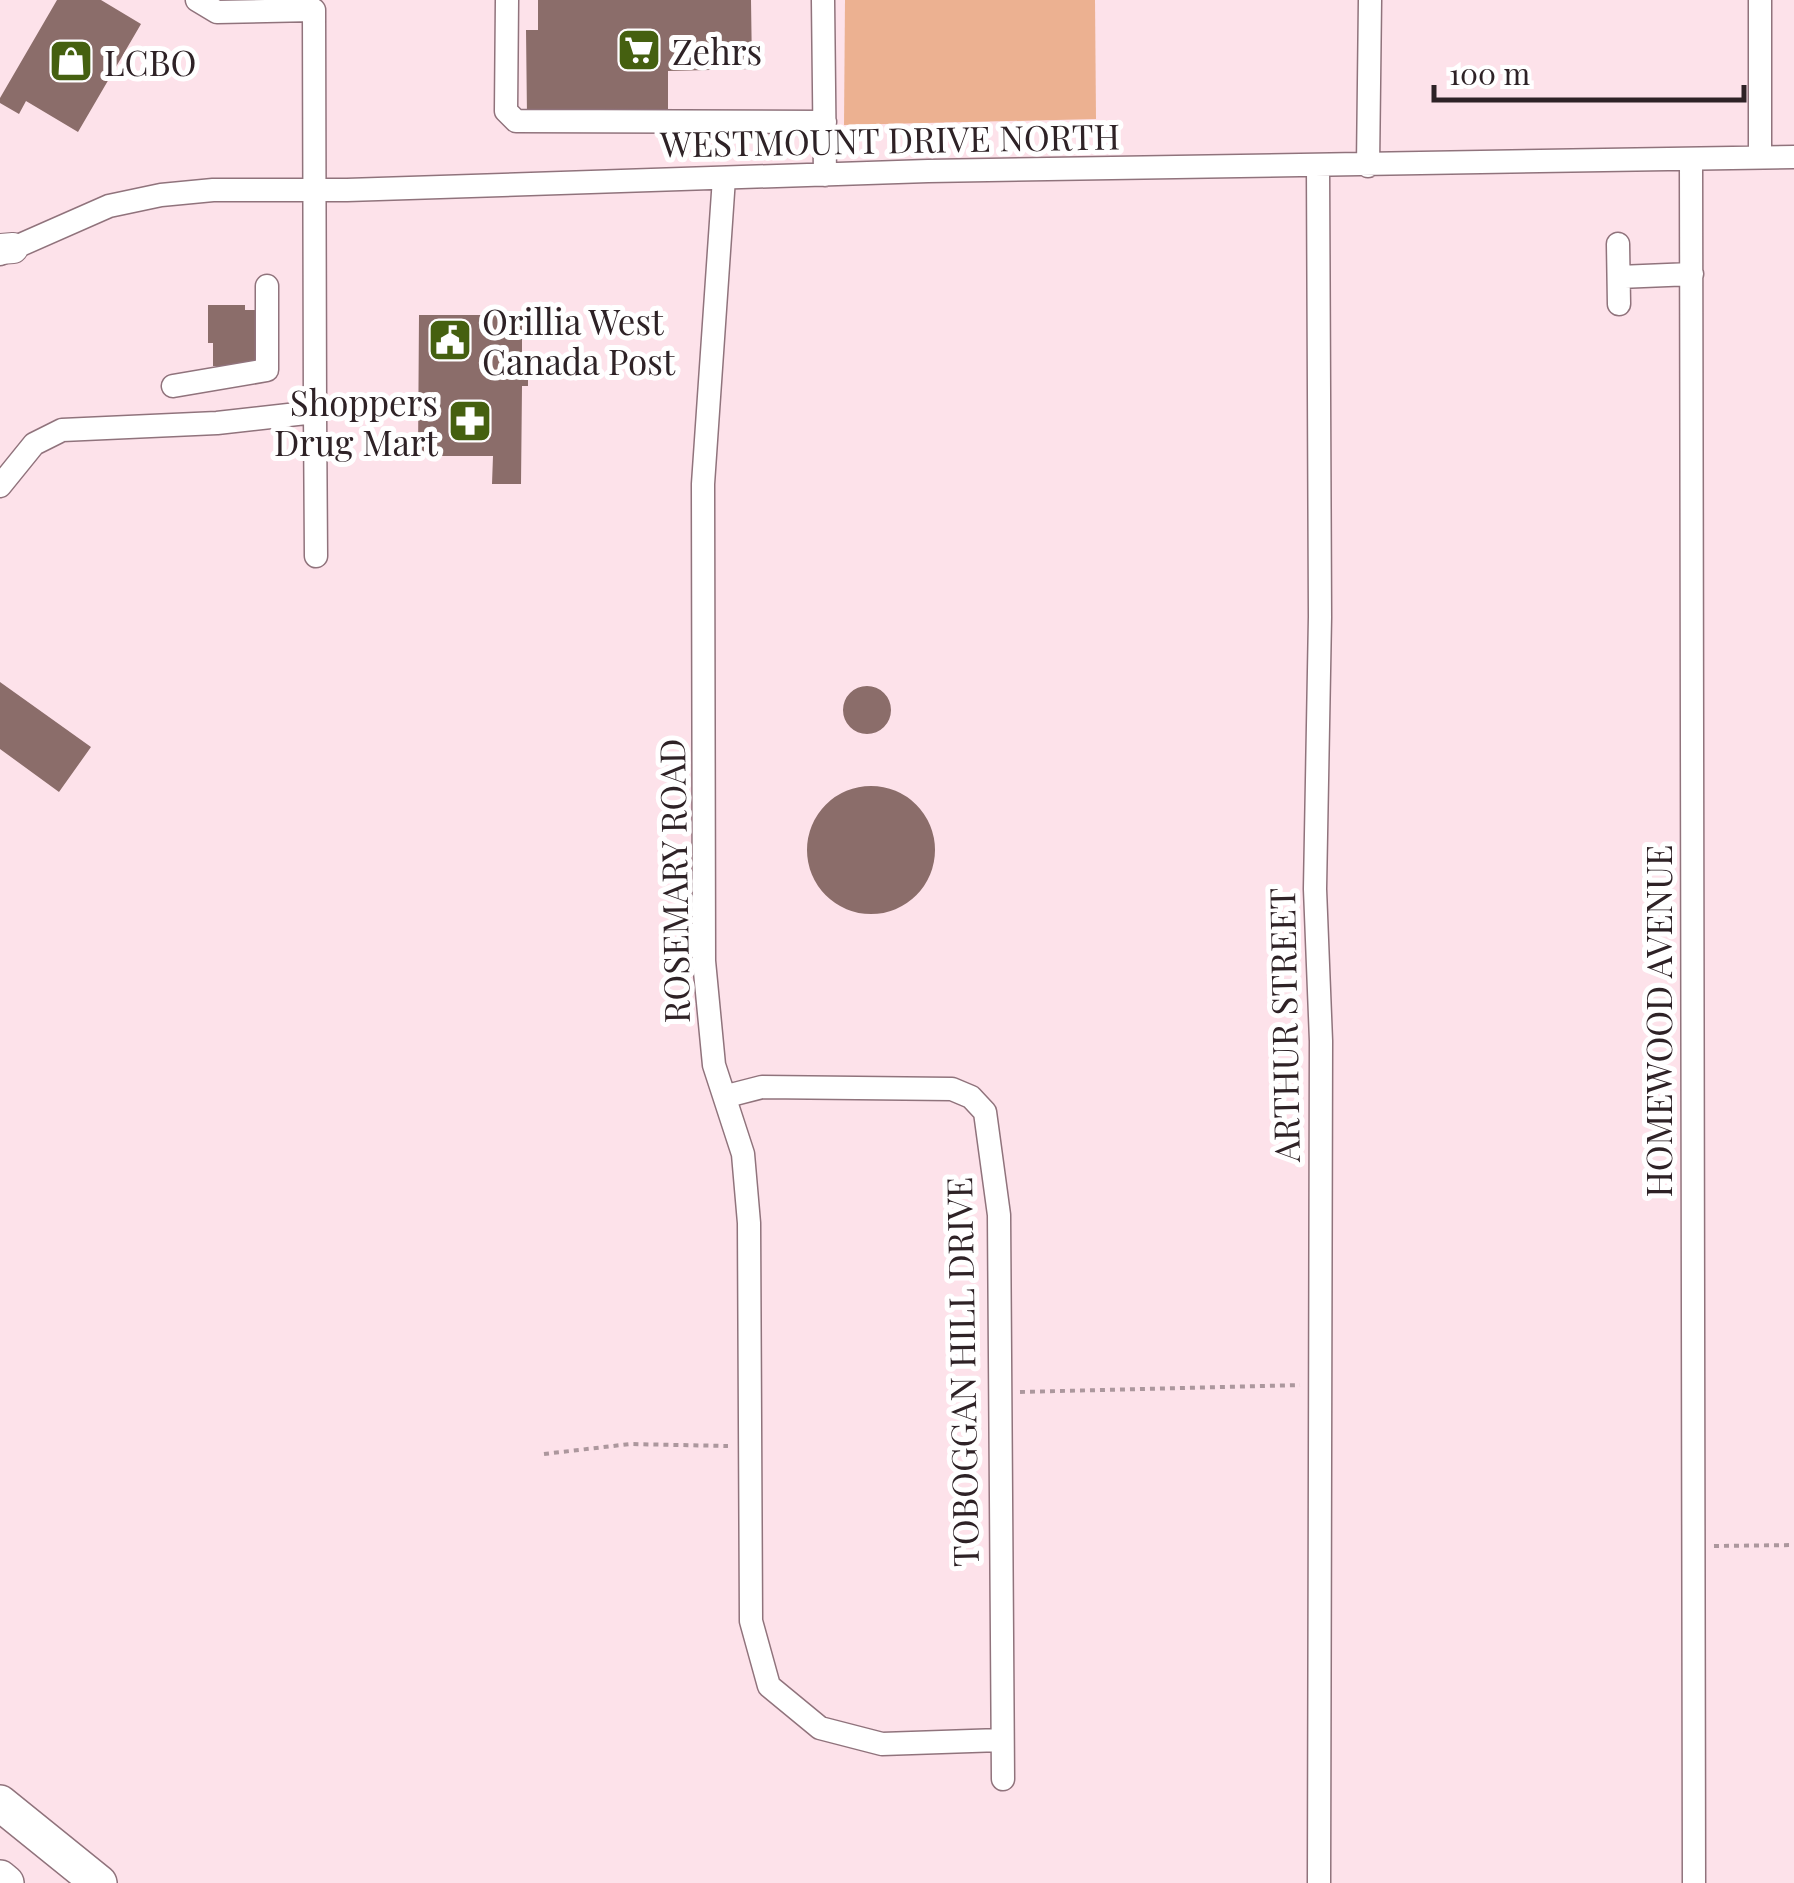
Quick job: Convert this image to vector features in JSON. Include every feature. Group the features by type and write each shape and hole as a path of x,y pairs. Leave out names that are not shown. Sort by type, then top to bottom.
{"highway":[{"path":"2,1804 100,1883"},
{"path":"0,1878 6,1883"}],"street":[{"path":"197,0 218,12 314,10 316,556"},
{"path":"507,0 506,111 516,121 824,122"},
{"path":"823,0 825,175"},
{"path":"1368,166 1370,0"},
{"path":"1760,0 1760,157"},
{"name":"WESTMOUNT DRIVE NORTH","path":"4,250 108,206 214,190 1794,157"},
{"name":"HOMEWOOD AVENUE","path":"1691,159 1694,1883"},
{"name":"ARTHUR STREET","path":"1318,166 1320,617 1315,889 1321,1040 1319,1883"},
{"name":"ROSEMARY ROAD","path":"724,178 703,484 704,961 714,1065 743,1154 749,1223 750,1621 769,1686 820,1728 882,1744 1001,1740"},
{"path":"1618,244 1619,304"},
{"path":"1619,277 1692,274"},
{"path":"174,386 268,370 267,286"},
{"path":"0,486 34,444 62,430 217,423 315,412"},
{"name":"TOBOGGAN HILL DRIVE","path":"727,1096 762,1086 952,1089 971,1097 985,1112 999,1215 1003,1779"}],"path":[{"path":"1000,1392 1321,1384"},
{"path":"544,1454 630,1444 750,1446"},
{"path":"1694,1546 1794,1545"}],"shaded area":[{"path":"845,0 1095,0 1096,119 844,125"}],"building":[{"name":"LCBO","path":"57,0 101,0 141,24 78,132 26,101 19,114 0,103"},
{"name":"Zehrs","path":"538,0 751,0 752,69 668,71 668,114 527,116 526,30 538,30"},
{"path":"208,305 245,305 245,310 260,310 260,366 213,366 213,343 208,343"},
{"name":"Shoppers Drug Mart","path":"419,315 522,315 522,369 528,369 528,386 522,386 521,484 492,484 493,456 418,456"},
{"path":"0,682 91,747 59,792 0,749"},
{"path":"867,686 884,693 891,710 884,727 867,734 850,727 843,710 850,693"},
{"path":"871,786 896,790 917,804 931,825 935,850 931,875 917,896 896,910 871,914 846,910 825,896 811,875 807,850 811,825 825,804 846,790"}],"place":[{"name":"Zehrs","path":"639,50"},
{"name":"LCBO","path":"71,61"},
{"name":"Orillia West Canada Post","path":"450,340"},
{"name":"Shoppers Drug Mart","path":"470,421"}]}
